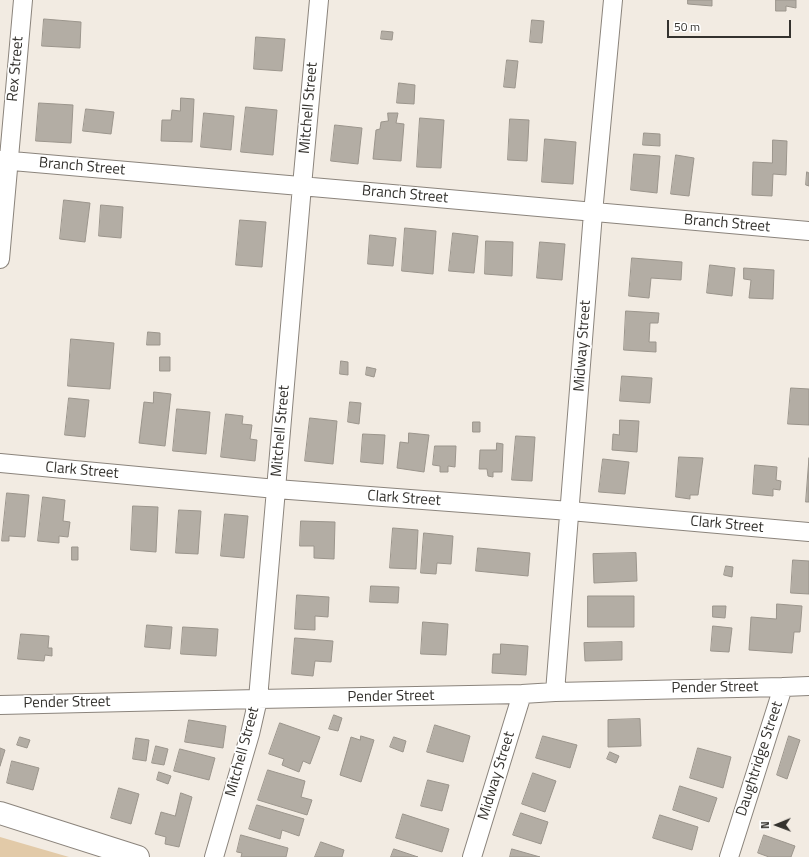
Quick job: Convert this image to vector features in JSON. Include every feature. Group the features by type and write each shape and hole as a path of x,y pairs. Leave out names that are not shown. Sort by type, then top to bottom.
{"street":[{"name":"Rex Street","path":"0,258 4,161 22,0"},
{"name":"Mitchell Street","path":"214,857 250,734 258,699 319,0"},
{"name":"Midway Street","path":"555,692 593,213 613,0"},
{"name":"Branch Street","path":"4,161 809,231"},
{"name":"Clark Street","path":"0,463 276,489 809,532"},
{"name":"Daughtridge Street","path":"729,857 783,687 809,686"},
{"name":"Pender Street","path":"0,705 783,687"},
{"name":"Midway Street","path":"472,857 522,694"},
{"path":"0,813 138,857"}],"shaded area":[{"path":"0,837 69,857 0,857"}],"building":[{"path":"688,0 712,0 712,6 688,4"},
{"path":"776,0 796,0 796,8 786,6 786,11 776,11"},
{"path":"44,19 81,22 80,48 42,46"},
{"path":"532,20 544,21 542,43 530,42"},
{"path":"382,31 393,32 392,40 381,39"},
{"path":"256,37 285,39 282,71 254,69"},
{"path":"507,60 518,61 515,88 504,87"},
{"path":"399,83 415,85 414,104 397,103"},
{"path":"181,98 194,99 192,142 161,141 162,120 171,120 172,110 180,111"},
{"path":"39,103 73,105 71,143 36,141"},
{"path":"246,107 277,110 273,155 241,152"},
{"path":"86,109 114,112 111,134 83,131"},
{"path":"204,113 234,116 231,150 201,147"},
{"path":"388,113 398,113 396,123 404,124 401,161 373,159 376,130 380,129 381,122 388,121"},
{"path":"420,118 444,120 441,168 417,167"},
{"path":"510,119 529,120 527,161 508,160"},
{"path":"335,125 362,128 358,164 331,161"},
{"path":"644,133 660,134 660,146 643,145"},
{"path":"545,139 576,142 573,184 542,182"},
{"path":"773,140 787,141 786,175 773,174 772,196 752,195 753,162 772,163"},
{"path":"634,154 660,156 657,193 631,190"},
{"path":"676,155 694,158 689,196 671,194"},
{"path":"807,172 809,173 809,186 806,185"},
{"path":"64,200 90,203 85,242 60,239"},
{"path":"101,205 123,207 121,238 99,236"},
{"path":"240,220 266,222 262,267 236,265"},
{"path":"405,228 436,231 433,274 402,271"},
{"path":"453,233 478,236 474,273 449,271"},
{"path":"370,235 396,238 393,266 368,264"},
{"path":"486,241 513,242 512,276 485,274"},
{"path":"540,242 565,244 562,280 537,278"},
{"path":"632,258 682,262 681,280 651,278 649,298 629,296"},
{"path":"710,265 735,268 732,296 707,293"},
{"path":"744,268 774,270 773,299 749,298 751,280 744,279"},
{"path":"626,311 659,313 658,323 650,323 649,342 656,342 656,352 624,350"},
{"path":"148,332 160,333 160,345 147,345"},
{"path":"71,339 114,343 110,389 68,386"},
{"path":"160,357 170,357 170,371 160,371"},
{"path":"341,361 348,362 348,375 340,374"},
{"path":"367,367 376,369 374,377 366,375"},
{"path":"622,376 652,378 650,403 620,401"},
{"path":"791,388 809,389 809,425 788,424"},
{"path":"154,392 171,394 165,446 139,443 144,402 153,403"},
{"path":"69,398 89,400 85,437 65,435"},
{"path":"350,402 361,403 359,424 348,422"},
{"path":"177,409 210,412 206,454 173,451"},
{"path":"226,414 243,416 242,424 252,425 250,439 257,440 255,461 221,457"},
{"path":"310,418 337,421 333,464 305,461"},
{"path":"620,420 639,421 637,452 612,450 613,434 619,435"},
{"path":"473,422 480,422 480,432 473,432"},
{"path":"409,433 429,435 424,472 397,468 400,442 408,443"},
{"path":"363,434 385,435 383,464 361,462"},
{"path":"516,436 535,437 532,481 512,480"},
{"path":"497,443 503,444 502,472 493,472 493,477 488,476 487,469 479,469 480,450 496,450"},
{"path":"435,446 456,446 455,467 448,466 448,472 440,472 440,466 433,465"},
{"path":"679,457 703,458 698,495 690,495 690,499 676,497"},
{"path":"809,458 809,502 806,502"},
{"path":"603,459 629,462 625,494 599,492"},
{"path":"755,465 777,467 776,480 781,481 780,490 773,489 773,496 753,494"},
{"path":"7,493 29,495 25,537 9,536 9,541 2,541"},
{"path":"43,497 65,500 63,521 70,522 68,537 59,536 59,543 38,541"},
{"path":"133,506 158,507 156,552 131,550"},
{"path":"179,510 201,511 198,554 176,553"},
{"path":"225,514 248,516 244,558 221,556"},
{"path":"301,521 335,522 334,559 314,558 314,546 300,546"},
{"path":"393,528 418,530 416,569 390,568"},
{"path":"424,533 453,536 451,564 437,563 436,574 421,573"},
{"path":"72,547 78,547 78,560 72,560"},
{"path":"478,548 530,553 528,576 476,571"},
{"path":"636,553 637,581 594,583 593,554"},
{"path":"793,560 809,561 809,594 791,593"},
{"path":"726,566 733,567 732,577 724,575"},
{"path":"371,586 399,587 398,603 370,602"},
{"path":"297,595 329,597 328,617 315,616 315,630 295,629"},
{"path":"588,596 634,596 634,627 588,627"},
{"path":"777,604 802,606 800,632 794,632 792,653 749,650 751,617 776,619"},
{"path":"713,606 726,606 725,618 713,617"},
{"path":"423,622 448,624 446,655 421,654"},
{"path":"147,625 172,627 170,649 145,647"},
{"path":"713,626 732,628 729,652 711,651"},
{"path":"183,627 218,629 216,656 181,654"},
{"path":"21,634 49,636 48,648 52,648 52,656 45,655 44,661 18,659"},
{"path":"295,638 333,641 331,662 315,661 313,676 292,674"},
{"path":"622,642 622,660 585,661 584,643"},
{"path":"501,644 528,646 526,675 492,673 493,654 500,654"},
{"path":"334,715 342,718 338,731 329,729"},
{"path":"640,719 641,746 608,747 608,720"},
{"path":"189,720 226,726 223,748 185,742"},
{"path":"280,723 320,737 310,764 303,761 299,772 282,765 284,759 269,754"},
{"path":"435,725 470,736 463,762 427,752"},
{"path":"361,736 374,740 361,782 340,775 351,737 360,740"},
{"path":"543,736 577,745 570,768 536,758"},
{"path":"789,736 800,740 787,779 777,775"},
{"path":"20,737 30,740 27,748 17,745"},
{"path":"394,737 406,741 403,752 390,747"},
{"path":"136,738 149,740 146,761 133,759"},
{"path":"156,746 168,749 164,765 152,763"},
{"path":"0,748 5,750 0,766"},
{"path":"698,748 731,757 723,788 690,778"},
{"path":"180,749 215,758 209,780 174,771"},
{"path":"610,752 619,756 616,763 607,759"},
{"path":"12,761 39,768 33,790 7,783"},
{"path":"268,770 305,781 301,797 312,800 307,815 258,800"},
{"path":"159,772 171,776 168,784 157,780"},
{"path":"533,773 556,781 545,812 522,804"},
{"path":"428,780 449,785 442,811 421,806"},
{"path":"680,786 717,798 709,822 673,810"},
{"path":"119,788 139,794 131,824 111,818"},
{"path":"181,793 192,797 179,847 165,844 166,837 155,834 161,812 175,816"},
{"path":"257,805 304,819 299,836 282,830 280,839 249,829"},
{"path":"521,813 548,822 541,844 513,835"},
{"path":"403,814 449,829 442,852 396,838"},
{"path":"660,815 698,827 692,850 653,838"},
{"path":"241,835 288,848 286,857 241,857 242,853 237,852"},
{"path":"764,835 795,846 791,857 769,857 758,853"},
{"path":"321,842 344,850 342,857 315,857"},
{"path":"394,849 418,857 391,857"},
{"path":"512,849 540,857 510,857"}]}
